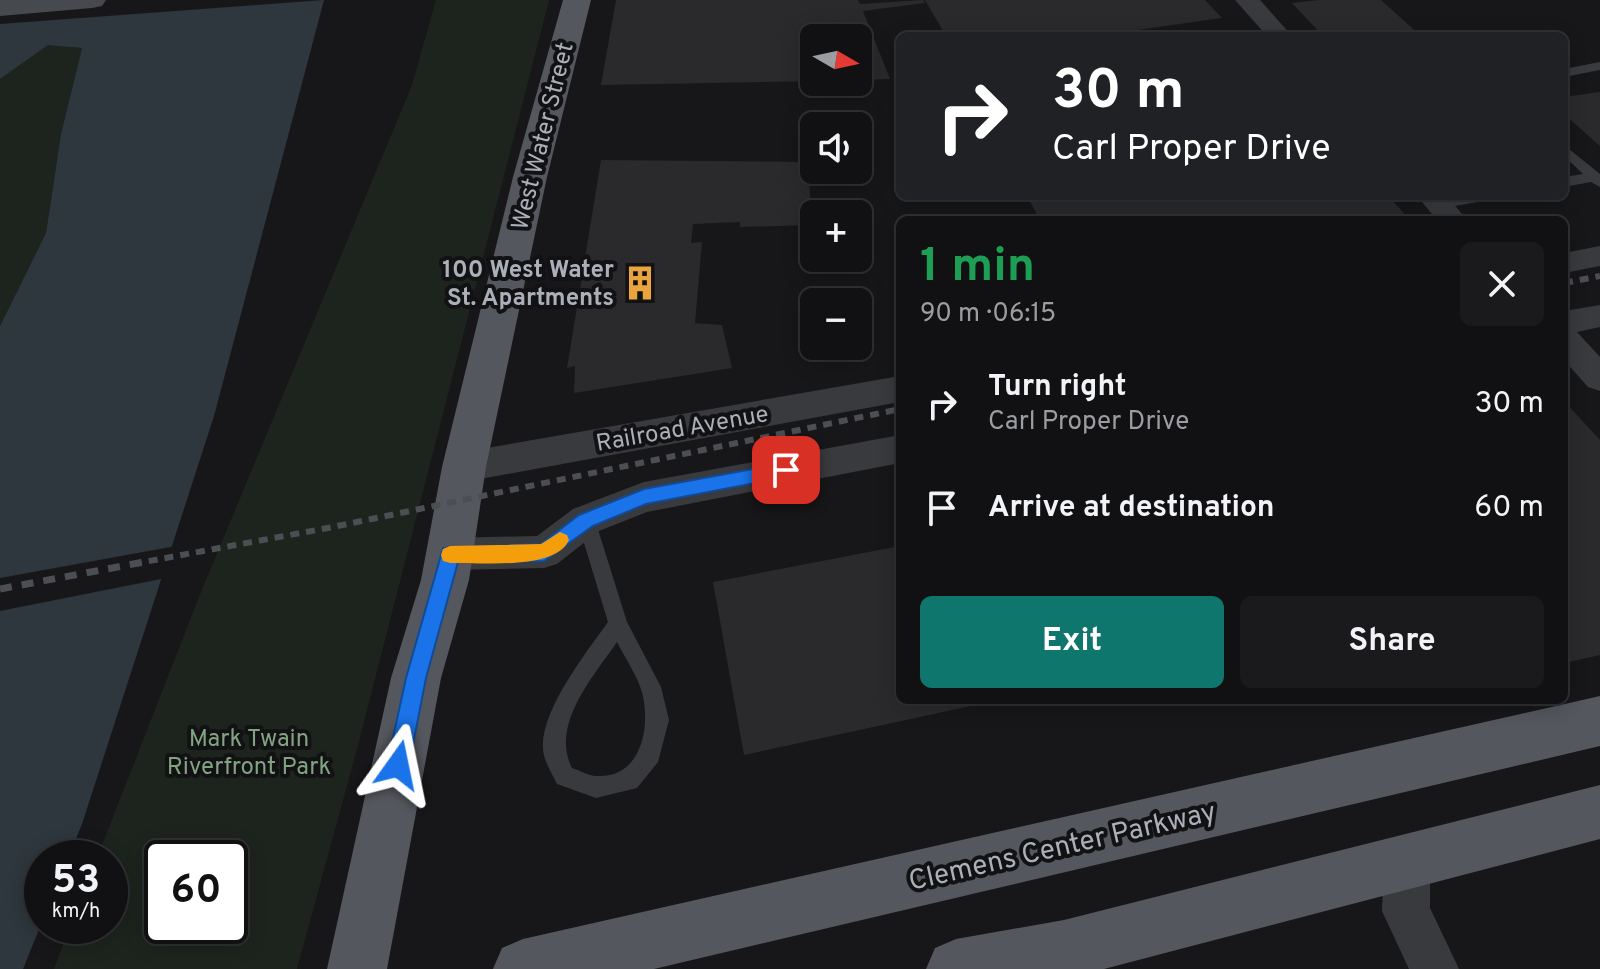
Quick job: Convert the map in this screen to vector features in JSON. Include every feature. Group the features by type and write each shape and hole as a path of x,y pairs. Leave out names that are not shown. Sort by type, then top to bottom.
{"main road":[{"path":"0,7 92,0"},
{"name":"West Water Street","path":"357,969 416,678 450,554 464,467 530,177 577,0"},
{"name":"Clemens Center Parkway","path":"523,969 846,897 1057,844 1462,750 1600,721"},
{"path":"956,969 1064,950 1407,859 1600,812"}],"street":[{"path":"1247,0 1276,32"},
{"path":"1568,262 1600,256"},
{"path":"1568,322 1600,316"},
{"path":"1568,343 1600,378"},
{"name":"Railroad Avenue","path":"464,467 896,390"},
{"path":"450,554 544,552 586,520 644,497 896,450"},
{"path":"1407,859 1406,911 1435,969"}],"lane":[{"path":"1568,72 1600,66"},
{"path":"1568,153 1597,180"},
{"path":"1568,182 1597,180"},
{"path":"1441,207 1468,200"},
{"path":"586,520 618,624 651,687 658,720 650,754 629,780 596,787 565,776 552,751 557,727 585,670 618,624"}],"green space":[{"name":"Mark Twain Riverfront Park","path":"436,0 549,0 357,749 297,969 54,969 63,944 128,944 128,840 104,840 201,592 412,85"},
{"path":"49,44 82,48 61,134 46,233 0,326 0,79"}],"shaded area":[{"path":"0,0 324,0 214,416 82,824 75,840 24,840 24,944 33,944 23,969 0,969 0,326 46,233 61,134 82,48 48,45 0,79"}],"pier":[{"path":"0,0 323,0 0,24"},
{"path":"176,546 166,578 0,611 0,578"}],"building":[{"path":"616,0 858,0 860,4 923,0 925,3 863,11 868,24 800,24 800,81 601,85"},
{"path":"925,0 1205,0 1222,18 1123,32 944,32"},
{"path":"1381,0 1417,32 1319,32 1292,3"},
{"path":"872,34 890,79 872,80"},
{"path":"1600,92 1600,146 1568,118 1568,96"},
{"name":"100 West Water St. Apartments","path":"601,160 800,162 800,184 809,184 810,200 800,200 800,225 740,227 740,222 693,224 691,243 702,242 695,323 722,325 732,368 574,393 575,366 567,368"},
{"path":"1029,200 1392,200 1406,216 1038,216"},
{"path":"1568,405 1600,440 1600,655 1568,662"},
{"path":"896,547 896,704 971,706 744,755 713,582"}],"railway":[{"path":"1568,282 1600,276"},
{"path":"133,564 333,527 896,410"},
{"path":"0,589 144,562"}],"slow traffic":[{"path":"450,555 544,552 560,540"}],"place":[{"name":"100 West Water St. Apartments","path":"640,283"}],"route":[{"path":"398,765 416,678 450,554 544,552 586,520 644,497 786,470"}]}
